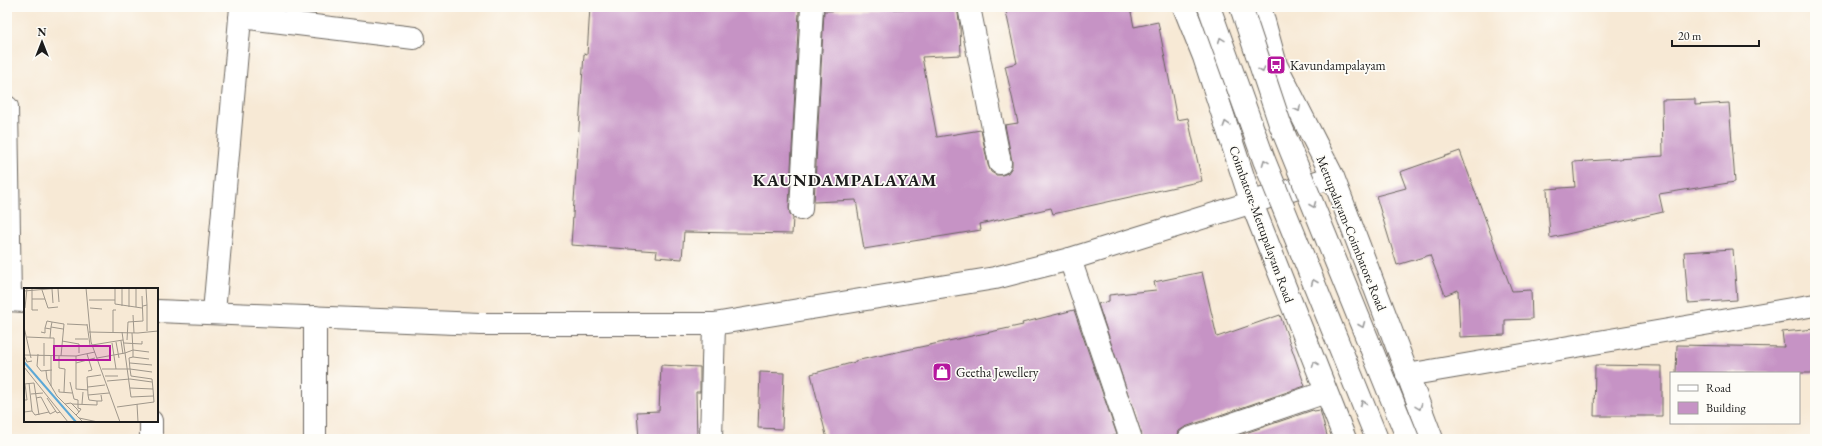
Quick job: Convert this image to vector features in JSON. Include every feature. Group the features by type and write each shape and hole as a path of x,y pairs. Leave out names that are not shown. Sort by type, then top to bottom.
{"main road":[{"path":"801,209 812,7"},
{"path":"969,7 1000,163"},
{"name":"Coimbatore-Mettupalayam Road","path":"1184,7 1204,57 1251,201 1345,439"},
{"path":"1209,7 1264,160 1377,439"},
{"path":"1241,7 1280,124 1408,439"},
{"name":"Mettupalayam-Coimbatore Road","path":"1260,7 1276,65 1333,177 1432,439"},
{"path":"214,312 241,12 414,38"},
{"path":"7,107 14,301"},
{"path":"158,311 214,312 480,324 714,324 995,278 1070,258 1333,177"},
{"path":"1070,258 1131,439"},
{"path":"1407,374 1815,305"},
{"path":"315,317 315,439"},
{"path":"711,439 714,324"},
{"path":"1189,439 1326,392"},
{"path":"150,422 151,439"}],"building":[{"path":"590,7 798,7 789,208 790,214 793,218 792,234 684,232 682,259 656,257 657,251 571,245 584,54 587,55"},
{"path":"957,7 960,27 961,55 922,57 937,137 981,130 988,165 991,172 996,175 1008,173 1012,167 1005,125 1018,123 1005,66 1017,63 1005,7 1130,7 1134,27 1158,22 1177,120 1188,118 1202,181 1053,214 1051,208 980,224 981,230 864,249 856,200 814,202 824,11"},
{"path":"1695,99 1695,105 1729,103 1735,182 1659,194 1663,212 1550,238 1547,189 1575,187 1573,162 1663,156 1662,100"},
{"path":"1460,151 1512,291 1531,290 1532,319 1505,320 1505,335 1460,337 1458,290 1445,295 1430,255 1397,265 1376,196 1406,188 1400,172"},
{"path":"1733,249 1737,300 1688,303 1684,252"},
{"path":"1202,272 1217,337 1280,315 1305,386 1185,427 1179,431 1177,439 1143,439 1098,304 1109,301 1109,295 1156,290 1154,282"},
{"name":"Geetha Jewellery","path":"1074,310 1117,435 1100,439 827,439 811,374 855,361 1023,325 1022,323"},
{"path":"1815,329 1815,373 1676,372 1677,345 1784,347 1782,332"},
{"path":"661,365 700,367 700,392 696,392 697,439 639,439 637,412 659,411"},
{"path":"1595,365 1662,366 1662,416 1594,416"},
{"path":"760,372 784,373 782,429 758,428"},
{"path":"1313,410 1320,410 1328,439 1228,439"}],"place":[{"name":"Kavundampalayam","path":"1276,65"},
{"name":"Geetha Jewellery","path":"942,372"}],"district":[{"name":"KAUNDAMPALAYAM","path":"845,180"}]}
